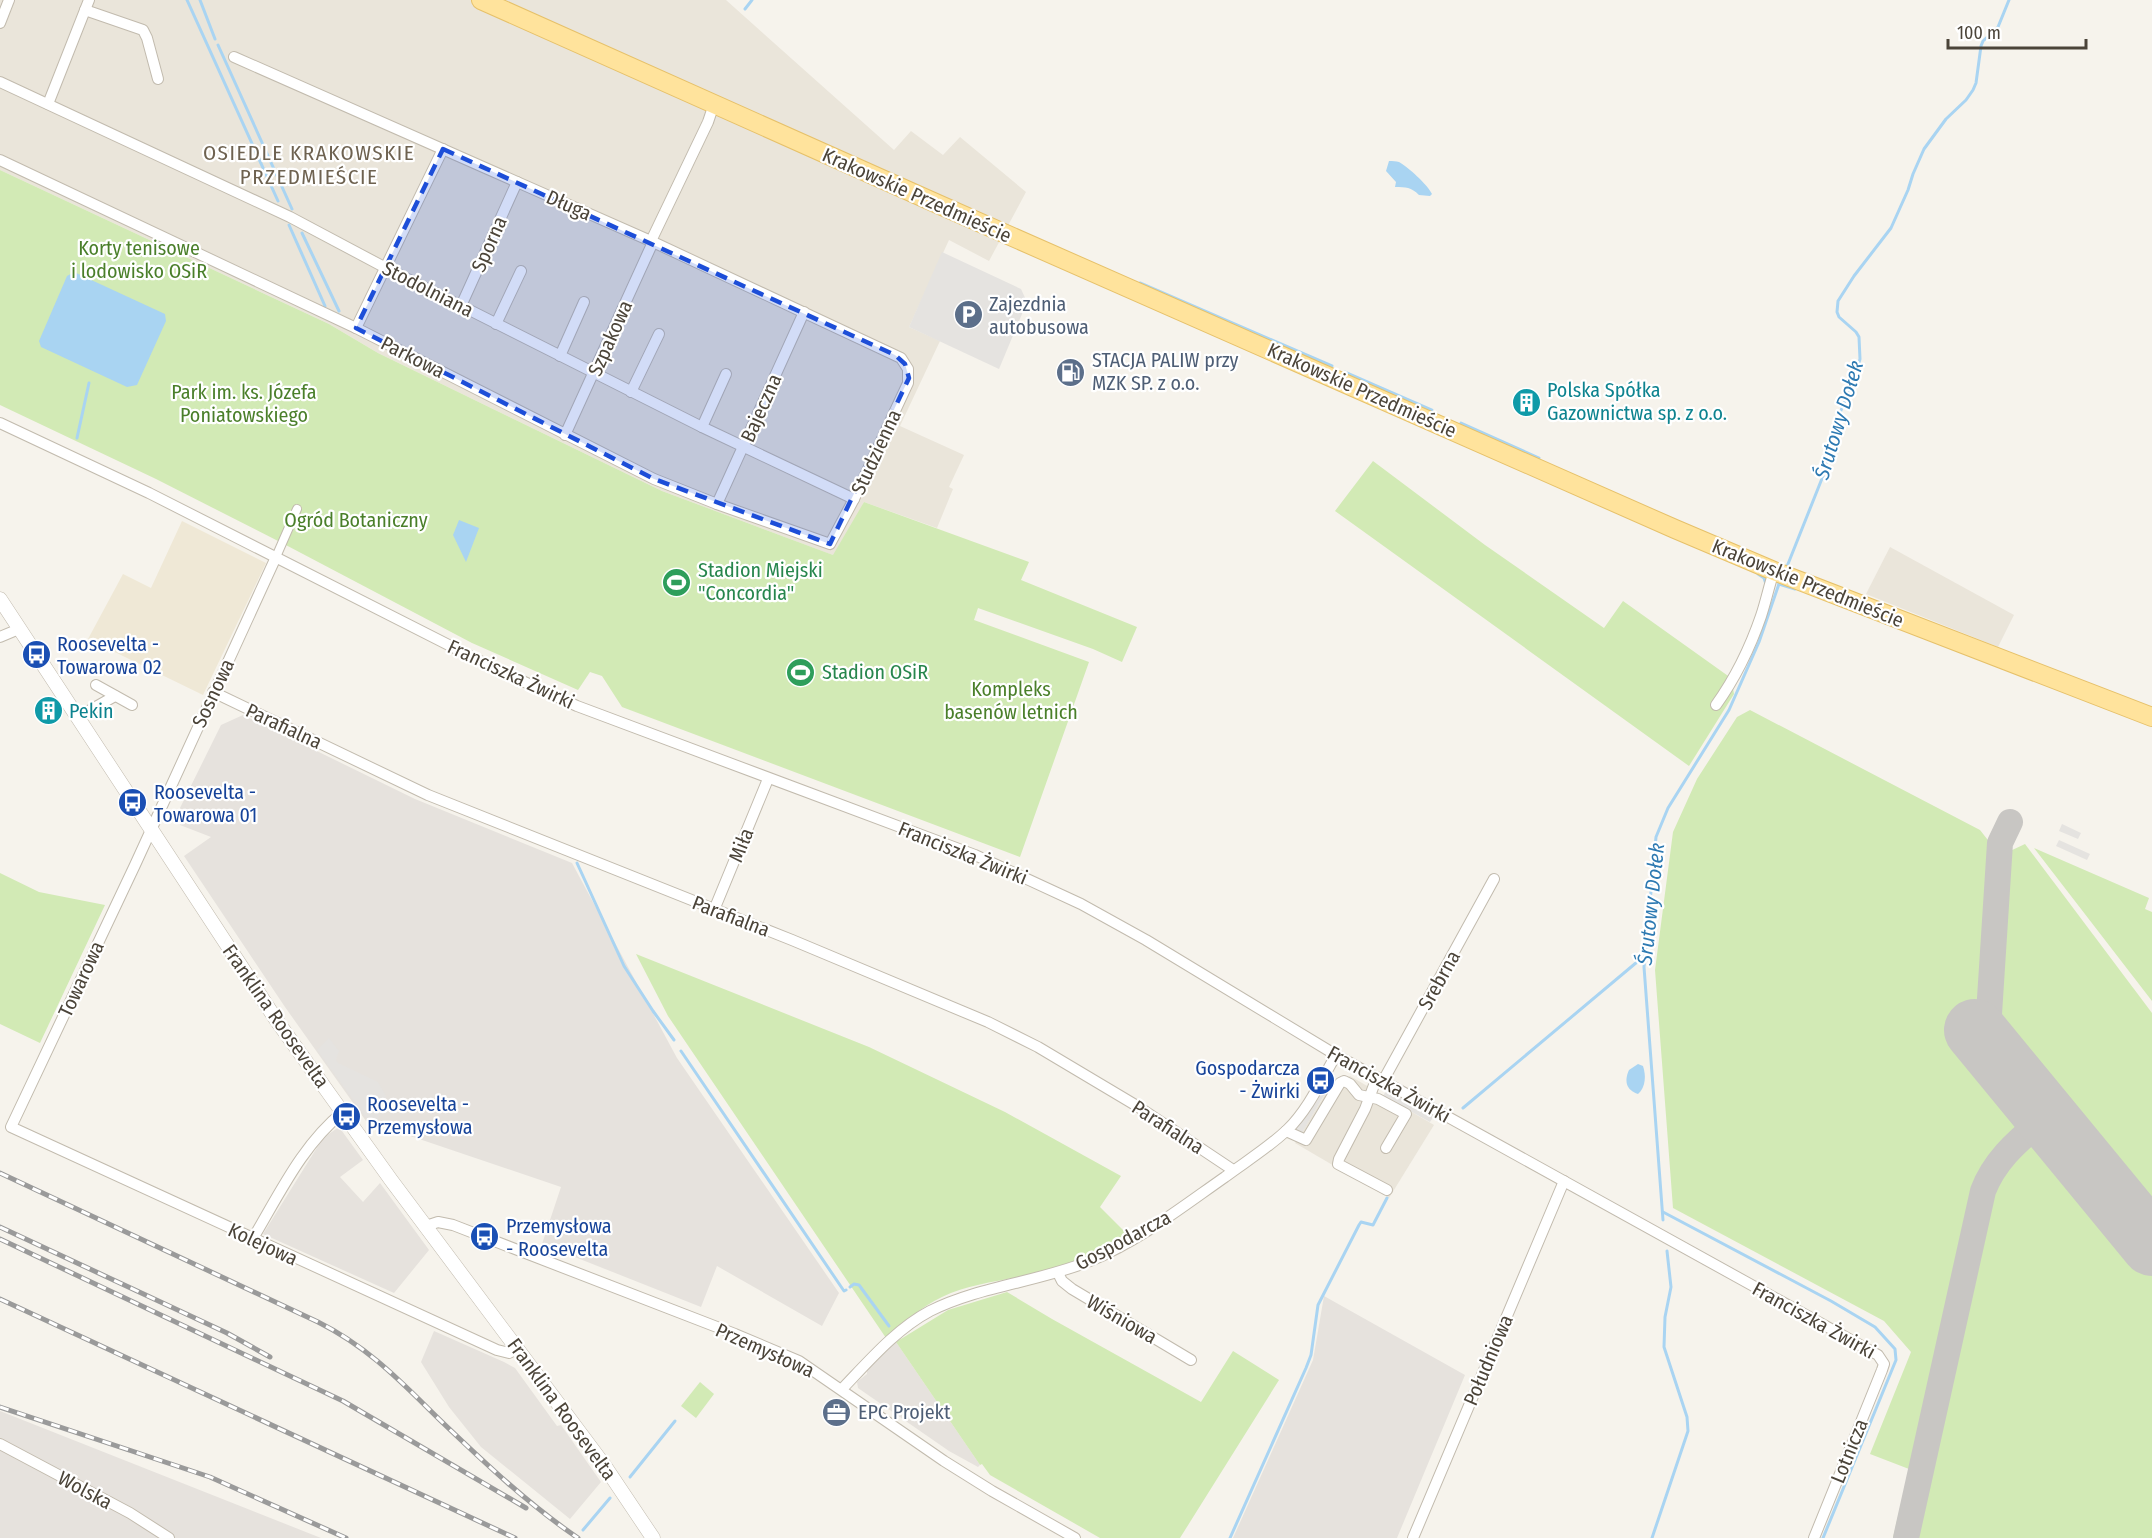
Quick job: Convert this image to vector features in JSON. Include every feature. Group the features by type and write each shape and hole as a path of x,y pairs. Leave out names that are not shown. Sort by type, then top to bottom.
{"main road":[{"name":"Krakowskie Przedmieście","path":"481,0 1061,259 1774,571 2152,717"}],"street":[{"path":"0,22 9,0"},
{"path":"48,104 87,5 142,30 147,38 158,79"},
{"name":"Długa","path":"234,57 652,241 901,358"},
{"name":"Stodolniana","path":"0,82 270,208 743,448 854,499"},
{"name":"Szpakowa","path":"565,435 708,122 714,104"},
{"path":"356,328 443,149"},
{"name":"Parkowa","path":"0,160 356,328 654,479 830,544"},
{"name":"Sporna","path":"461,306 517,182"},
{"path":"496,324 521,271"},
{"path":"560,356 584,302"},
{"name":"Bajeczna","path":"717,504 804,312"},
{"path":"631,392 659,334"},
{"name":"Studzienna","path":"830,544 854,499 908,383 908,369 901,358"},
{"path":"702,427 726,374"},
{"name":"Franciszka Żwirki","path":"0,423 149,493 398,621 577,706 975,855 1081,904 1380,1079 1878,1355 1884,1364"},
{"path":"276,557 297,509"},
{"name":"Sosnowa","path":"151,830 276,557"},
{"path":"1716,705 1734,680 1747,652 1760,620 1774,571"},
{"name":"Franklina Roosevelta","path":"0,599 276,1021 604,1465 653,1538"},
{"path":"0,637 19,630"},
{"path":"96,685 132,705"},
{"name":"Parafialna","path":"213,692 428,795 938,1000 998,1027 1038,1047 1137,1106 1233,1170"},
{"path":"78,717 115,696"},
{"name":"Miła","path":"714,910 768,779"},
{"name":"Towarowa","path":"11,1127 151,830"},
{"name":"Srebrna","path":"1386,1190 1338,1164 1339,1159 1358,1125 1369,1098 1494,879"},
{"name":"Gospodarcza","path":"842,1389 885,1345 928,1312 962,1297 1058,1273 1092,1260 1132,1240 1177,1211 1286,1131 1303,1110 1336,1054"},
{"path":"1286,1131 1306,1140 1342,1081 1348,1083 1359,1095 1378,1099 1406,1114 1386,1148"},
{"path":"252,1240 310,1145 327,1126 344,1113"},
{"name":"Kolejowa","path":"11,1127 252,1240 497,1350 509,1353 517,1349"},
{"name":"Południowa","path":"1413,1538 1564,1181"},
{"name":"Przemysłowa","path":"426,1226 438,1222 453,1225 799,1361 944,1461 1075,1538"},
{"name":"Wiśniowa","path":"1058,1273 1062,1281 1072,1289 1191,1360"},
{"name":"Lotnicza","path":"1814,1538 1884,1364"},
{"name":"Wolska","path":"0,1444 130,1513 169,1538"}],"highlighted area":[{"path":"443,149 895,355 905,364 909,378 830,544 654,479 356,328"}],"shaded area":[{"path":"0,0 726,0 894,150 911,131 943,155 960,137 1026,192 989,261 949,240 909,327 940,341 900,426 964,455 949,487 953,489 937,528 864,502 838,557 662,491 378,353 329,324 0,170"},
{"name":"Zajezdnia autobusowa","path":"942,252 1021,289 1027,302 999,369 909,327"},
{"path":"182,521 266,563 203,695 88,639 123,574 151,588"},
{"path":"1890,547 2014,615 1998,647 1866,594"},
{"path":"243,715 415,799 572,863 677,1058 839,1293 822,1326 717,1266 701,1307 542,1244 561,1187 366,1121 285,1007 184,856 211,837 180,825 180,808 221,725"},
{"path":"2062,824 2081,833 2078,839 2059,831"},
{"path":"2059,840 2090,854 2087,860 2056,846"},
{"path":"329,1038 339,1051 336,1060 338,1063 378,1082 386,1096 376,1126 372,1126 317,1050"},
{"path":"1350,1076 1434,1125 1389,1198 1295,1143 1334,1080"},
{"path":"1329,1087 1301,1134 1293,1129 1320,1090"},
{"path":"1388,1088 1435,1114 1430,1122 1383,1096"},
{"path":"339,1127 363,1160 340,1177 363,1202 380,1183 429,1250 394,1293 263,1234 323,1138"},
{"path":"1324,1296 1465,1375 1397,1538 1233,1538 1313,1360"},
{"path":"434,1331 515,1368 557,1426 561,1425 601,1482 570,1519 481,1447 449,1407 421,1362"},
{"path":"896,1342 980,1465 978,1467 949,1451 858,1388 857,1382"},
{"path":"0,1411 321,1538 0,1538"}],"green space":[{"path":"0,170 329,324 378,353 662,491 833,555 864,502 1029,562 1021,580 1137,627 1122,662 1093,649 978,608 974,620 1089,662 1020,857 622,707 602,676 590,672 578,690 472,643 156,479 0,405"},
{"path":"1373,461 1485,545 1604,628 1623,601 1731,678 1734,694 1689,766 1335,511"},
{"path":"1750,710 1980,830 1991,844 1980,1010 1952,1034 2033,1116 1992,1157 1973,1188 1923,1415 1899,1538 1893,1538 1909,1469 1870,1454 1911,1352 1884,1321 1673,1208 1655,970 1673,832 1697,779 1737,717"},
{"path":"2025,844 2152,1013 2152,1216 1996,1024 2008,852"},
{"path":"2034,848 2149,898 2145,909 2152,912 2152,1001"},
{"path":"0,873 39,892 105,905 40,1043 0,1024"},
{"path":"636,954 869,1047 1005,1112 1121,1176 1100,1207 1127,1234 1063,1266 968,1287 942,1297 920,1310 886,1338 668,1016"},
{"path":"2038,1133 2050,1137 2152,1265 2152,1538 1911,1538 1985,1200 1993,1180 2005,1161 2020,1145"},
{"path":"1007,1292 1201,1402 1233,1351 1279,1380 1180,1538 1100,1538 990,1475 982,1464 980,1465 896,1342 948,1310"},
{"path":"700,1382 714,1394 696,1418 681,1406"}],"water":[{"path":"1389,161 1399,162 1407,167 1432,194 1430,196 1419,195 1408,188 1395,187 1396,182 1386,171"},
{"path":"74,272 165,314 166,321 137,385 127,387 41,347 39,341 67,276"},
{"path":"459,520 479,528 466,562 453,535"},
{"path":"1638,1064 1643,1066 1645,1077 1643,1088 1638,1094 1629,1088 1626,1081 1629,1070"}],"waterway":[{"path":"187,0 278,201"},
{"path":"200,0 215,39"},
{"path":"745,9 752,0"},
{"name":"Śrutowy Dołek","path":"1786,569 1823,476 1835,424 1853,383 1860,359 1859,337 1839,317 1838,301 1891,228 1924,149 1946,119 1973,90 1981,46 1983,41 1998,27 2009,0"},
{"path":"218,45 292,209"},
{"path":"289,225 325,306"},
{"path":"302,233 339,311"},
{"path":"1140,283 1332,366"},
{"path":"1345,372 1432,410"},
{"path":"77,438 89,383"},
{"path":"1461,423 1539,458"},
{"path":"1758,574 1764,578 1766,584"},
{"name":"Śrutowy Dołek","path":"1663,1220 1644,967 1656,837 1668,808 1729,710 1759,642 1780,581"},
{"path":"1779,584 1795,589"},
{"path":"577,863 624,966 674,1040"},
{"path":"1463,1108 1643,957"},
{"path":"681,1051 844,1291 846,1290"},
{"path":"1436,1118 1442,1121"},
{"path":"1230,1538 1311,1355 1318,1305 1359,1225 1361,1222 1373,1225 1387,1198"},
{"path":"1663,1212 1831,1301 1875,1327 1895,1349 1896,1360 1823,1538"},
{"name":"Śrutowy Dołek","path":"1652,1538 1688,1431 1687,1417 1664,1347 1665,1317 1671,1287 1667,1251"},
{"path":"850,1287 854,1284 859,1285 889,1326"},
{"path":"630,1477 675,1421"},
{"path":"583,1530 610,1498"}],"taxiway":[{"path":"1987,1045 2000,843 2010,822"},
{"path":"1906,1538 1983,1191 1999,1162 2014,1146 2039,1123 2045,1120 2049,1122"}],"runway":[{"path":"1975,1030 2152,1245"}],"railway":[{"path":"0,1173 337,1332 370,1355 508,1483 578,1538"},
{"path":"0,1227 227,1333 270,1357"},
{"path":"0,1239 343,1401 526,1508"},
{"path":"0,1299 515,1538"},
{"path":"0,1407 210,1477 346,1538"}],"place":[{"name":"Zajezdnia autobusowa","path":"968,315"},
{"name":"STACJA PALIW przy MZK SP. z o.o.","path":"1071,372"},
{"name":"Polska Spółka Gazownictwa sp. z o.o.","path":"1526,402"},
{"name":"Stadion Miejski \"Concordia\"","path":"677,582"},
{"name":"Roosevelta - Towarowa 02","path":"36,655"},
{"name":"Stadion OSiR","path":"801,672"},
{"name":"Pekin","path":"48,711"},
{"name":"Roosevelta - Towarowa 01","path":"133,803"},
{"name":"Gospodarcza - Żwirki","path":"1321,1080"},
{"name":"Roosevelta - Przemysłowa","path":"346,1116"},
{"name":"Przemysłowa - Roosevelta","path":"485,1237"},
{"name":"EPC Projekt","path":"837,1412"}],"district":[{"name":"OSIEDLE KRAKOWSKIE PRZEDMIEŚCIE","path":"309,165"}],"park label":[{"name":"Korty tenisowe i lodowisko OSiR","path":"139,260"},
{"name":"Park im. ks. Józefa Poniatowskiego","path":"244,404"},
{"name":"Ogród Botaniczny","path":"356,520"},
{"name":"Kompleks basenów letnich","path":"1011,700"}]}
